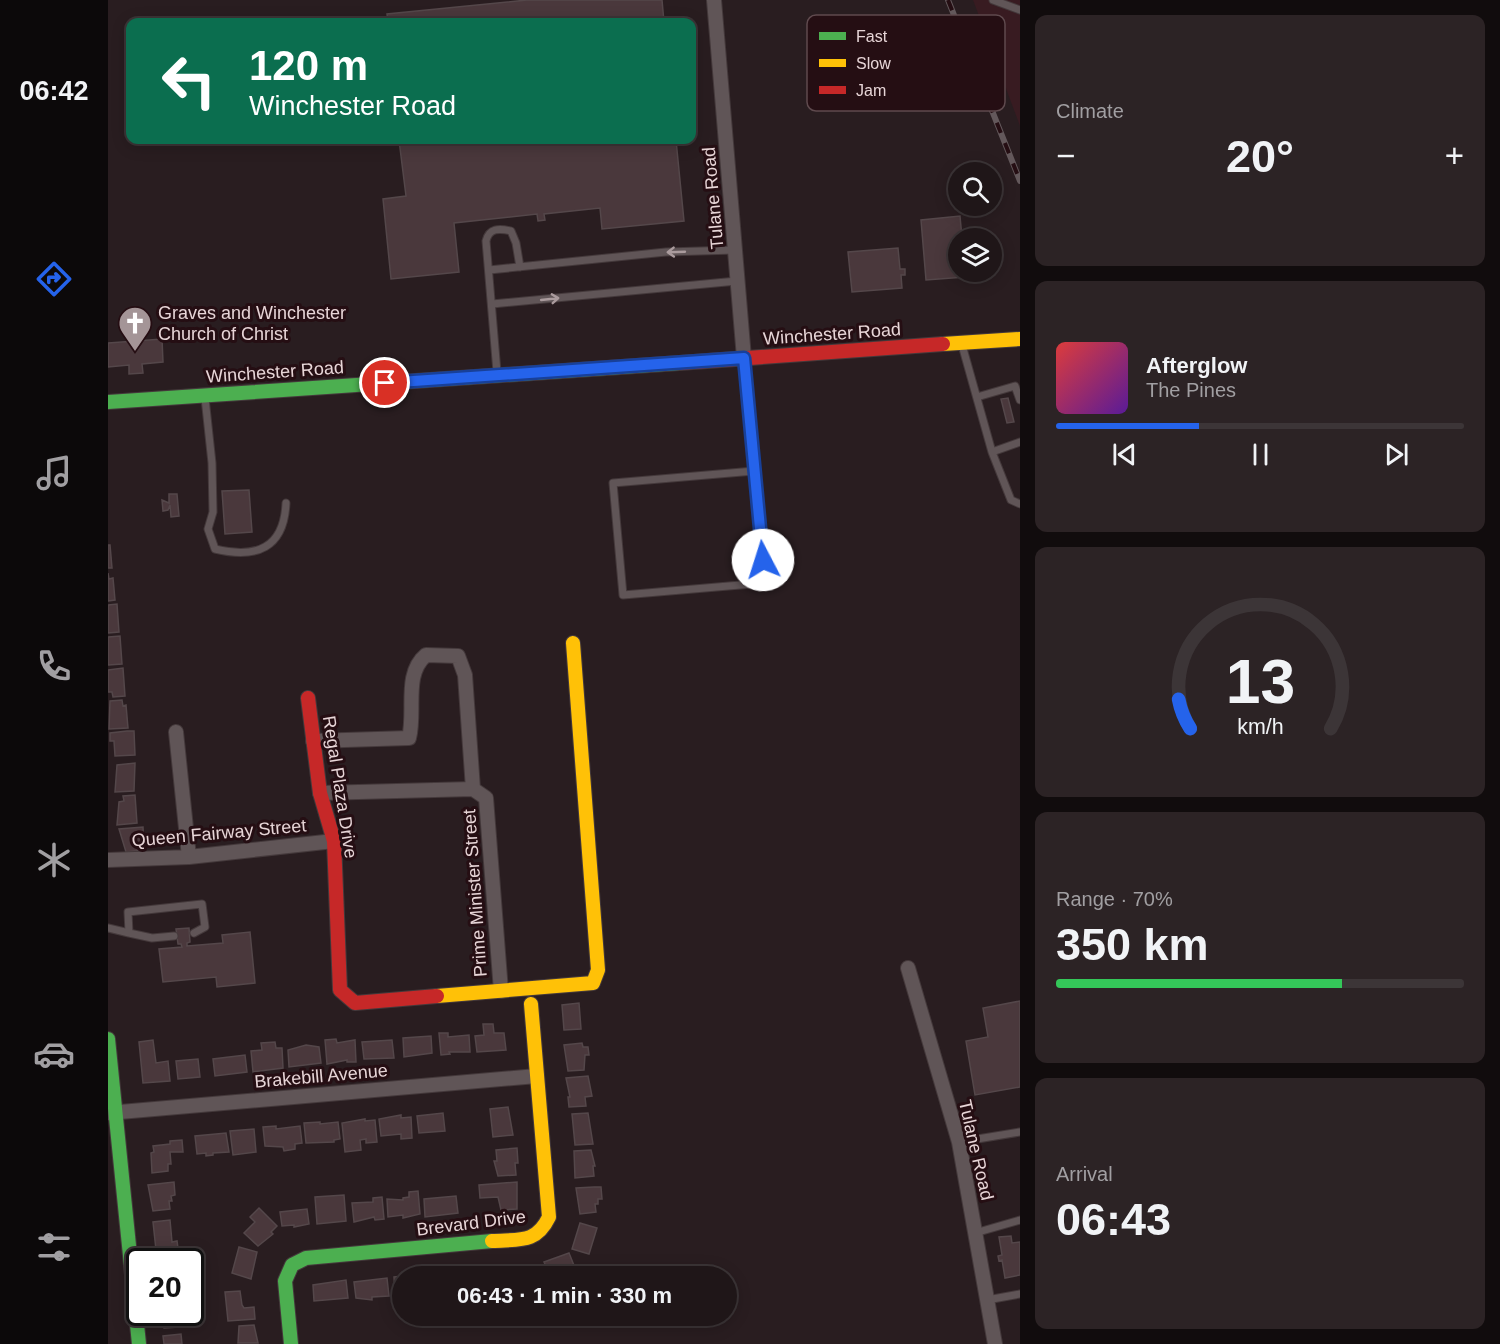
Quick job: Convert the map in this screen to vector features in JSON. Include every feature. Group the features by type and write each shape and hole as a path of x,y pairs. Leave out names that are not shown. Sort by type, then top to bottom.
{"street":[{"name":"Tulane Road","path":"714,0 744,358"},
{"name":"Winchester Road","path":"108,402 1020,339"},
{"name":"Prime Minister Street","path":"314,741 409,738 413,722 412,676 419,660 426,655 458,656 465,675 473,789 486,798 501,991 593,983 598,970 573,643"},
{"name":"Regal Plaza Drive","path":"309,698 320,793 334,841 340,990 356,1004 501,991"},
{"path":"176,732 189,857"},
{"name":"Queen Fairway Street","path":"320,793 473,789"},
{"name":"Queen Fairway Street","path":"108,860 189,857 334,841"},
{"name":"Tulane Road","path":"908,968 959,1142 995,1344"},
{"name":"Brevard Drive","path":"291,1344 285,1281 292,1265 306,1258 530,1238 542,1231 549,1217 531,1004"},
{"path":"108,1040 112,1112 139,1344"},
{"name":"Brakebill Avenue","path":"112,1112 537,1076"}],"lane":[{"path":"993,0 1020,10"},
{"path":"497,375 488,235 501,228 510,231 514,237 519,267"},
{"path":"489,270 666,252 735,250"},
{"path":"492,304 737,281"},
{"path":"961,343 992,452 1011,500 1020,504"},
{"path":"744,358 765,583 623,595 613,483 754,471"},
{"path":"977,397 1015,386 1020,400"},
{"path":"205,395 212,463 213,512 208,529 215,549 237,553 255,552 271,542 285,525 286,503"},
{"path":"992,452 1020,442"},
{"path":"129,933 128,912 202,904 205,927 194,933"},
{"path":"108,928 152,938 174,936"},
{"path":"959,1142 1020,1132"},
{"path":"975,1233 1020,1220"},
{"path":"987,1300 1020,1294"}],"shaded area":[{"path":"973,0 1020,0 1020,126 1005,86 1005,15 979,15"}],"building":[{"path":"527,0 662,0 664,18 388,18 387,14"},
{"path":"400,144 676,144 684,221 602,229 600,208 544,214 545,220 538,221 537,214 454,223 459,272 391,279 383,199 406,196"},
{"path":"960,216 961,228 948,228 948,278 926,280 921,220"},
{"path":"898,248 900,269 905,269 905,275 901,275 902,288 852,292 848,252"},
{"name":"Graves and Winchester Church of Christ","path":"162,339 163,362 142,364 143,373 129,374 129,365 108,367 108,343"},
{"path":"1008,398 1014,422 1007,423 1001,399"},
{"path":"249,490 252,532 225,534 222,491"},
{"path":"169,494 177,494 179,516 171,517 170,505 168,510 163,511 162,500 169,503"},
{"path":"108,545 110,545 112,568 108,568"},
{"path":"108,573 109,579 113,578 115,600 108,601"},
{"path":"117,604 119,632 108,633 108,605"},
{"path":"120,636 122,664 108,665 108,637"},
{"path":"123,668 125,696 113,697 112,692 108,692 108,670"},
{"path":"122,700 123,706 126,705 128,728 109,729 110,701"},
{"path":"134,731 135,755 115,756 114,741 110,741 110,733"},
{"path":"135,763 134,791 115,792 117,765"},
{"path":"135,795 137,823 117,825 119,802 124,801 123,796"},
{"path":"143,827 144,850 126,852 119,829"},
{"path":"189,928 190,942 187,946 223,943 222,935 250,932 255,983 217,987 216,977 163,982 159,949 182,947 178,944 176,929"},
{"path":"1020,1001 1020,1087 975,1095 966,1041 988,1037 983,1008"},
{"path":"579,1003 581,1029 564,1030 562,1005"},
{"path":"483,1024 493,1024 494,1033 504,1033 506,1050 477,1052 475,1036 484,1035"},
{"path":"439,1033 448,1033 448,1037 469,1035 470,1052 449,1052 450,1054 441,1055"},
{"path":"431,1036 432,1053 404,1057 403,1038"},
{"path":"336,1039 337,1043 355,1040 356,1062 347,1062 347,1060 327,1064 325,1040"},
{"path":"153,1040 156,1063 168,1061 170,1081 143,1083 139,1042"},
{"path":"392,1040 394,1058 364,1059 362,1042"},
{"path":"275,1042 276,1048 282,1048 283,1068 253,1072 251,1051 262,1050 261,1043"},
{"path":"582,1043 583,1047 588,1047 589,1055 585,1055 584,1070 568,1071 564,1045"},
{"path":"306,1045 319,1047 321,1063 289,1067 288,1050"},
{"path":"245,1055 247,1072 215,1076 213,1059"},
{"path":"198,1059 200,1077 178,1079 176,1061"},
{"path":"588,1076 592,1096 585,1097 586,1106 569,1107 568,1097 570,1097 566,1078"},
{"path":"508,1107 513,1135 493,1137 490,1109"},
{"path":"443,1113 445,1131 419,1133 417,1116"},
{"path":"588,1113 593,1144 575,1145 572,1114"},
{"path":"401,1115 401,1118 411,1117 412,1138 401,1139 401,1134 381,1136 379,1119"},
{"path":"365,1119 365,1121 375,1120 377,1142 366,1143 366,1139 360,1140 361,1150 345,1152 342,1123"},
{"path":"320,1122 320,1124 338,1122 340,1139 334,1142 306,1143 304,1123"},
{"path":"276,1126 276,1129 300,1126 302,1143 295,1144 295,1149 284,1151 283,1147 265,1146 263,1127"},
{"path":"254,1129 256,1152 233,1155 230,1131"},
{"path":"226,1133 229,1152 206,1156 206,1153 197,1154 195,1136"},
{"path":"182,1140 183,1152 170,1152 171,1164 168,1164 168,1171 152,1173 153,1146"},
{"path":"517,1148 516,1175 498,1176 494,1161 497,1161 496,1150"},
{"path":"591,1150 595,1166 593,1166 594,1176 575,1178 574,1151"},
{"path":"174,1182 175,1195 171,1196 172,1201 169,1201 170,1209 153,1211 148,1185"},
{"path":"517,1182 517,1209 501,1210 498,1197 480,1198 479,1185"},
{"path":"601,1187 602,1199 598,1199 598,1204 595,1204 596,1212 580,1214 576,1188"},
{"path":"418,1191 420,1214 403,1218 403,1215 388,1217 387,1199 403,1200 409,1197 409,1192"},
{"path":"344,1195 346,1221 317,1224 315,1197"},
{"path":"456,1196 458,1213 425,1217 424,1199"},
{"path":"382,1197 384,1219 375,1220 374,1217 354,1222 352,1203 373,1202 373,1198"},
{"path":"259,1208 277,1226 271,1232 273,1234 258,1246 244,1233 255,1222 250,1217"},
{"path":"307,1209 309,1224 294,1227 294,1225 282,1226 280,1212"},
{"path":"170,1220 172,1242 177,1241 178,1248 156,1248 153,1222"},
{"path":"580,1223 597,1228 589,1254 572,1249"},
{"path":"1011,1236 1012,1243 1020,1242 1020,1275 1005,1278 1002,1260 999,1261 998,1256 1002,1255 999,1237"},
{"path":"239,1247 257,1252 251,1279 232,1273"},
{"path":"569,1253 574,1266 546,1266 544,1262"},
{"path":"387,1278 389,1296 372,1297 372,1300 356,1298 354,1282"},
{"path":"346,1280 348,1298 314,1301 313,1285"},
{"path":"240,1291 242,1305 244,1308 254,1307 255,1319 228,1321 225,1292"},
{"path":"254,1325 258,1343 238,1343 239,1326"},
{"path":"164,1326 179,1326 179,1327 164,1328"},
{"path":"181,1334 182,1344 164,1344 163,1336"}],"railway":[{"path":"948,0 954,15"},
{"path":"992,111 1020,181"}],"traffic: fast":[{"path":"108,402 679,363"},
{"path":"108,1039 139,1344"},
{"path":"291,1344 285,1281 292,1265 306,1258 492,1241"}],"traffic: slow":[{"path":"943,344 1020,339"},
{"path":"437,996 593,983 598,970 573,643"},
{"path":"492,1241 518,1240 532,1236 544,1226 549,1217 531,1004"}],"traffic: jam":[{"path":"679,363 943,344"},
{"path":"308,698 320,793 334,841 340,990 355,1003 437,996"}],"place":[{"name":"Graves and Winchester Church of Christ","path":"135,352"}],"route":[{"path":"385,383 744,358 763,560"}]}
